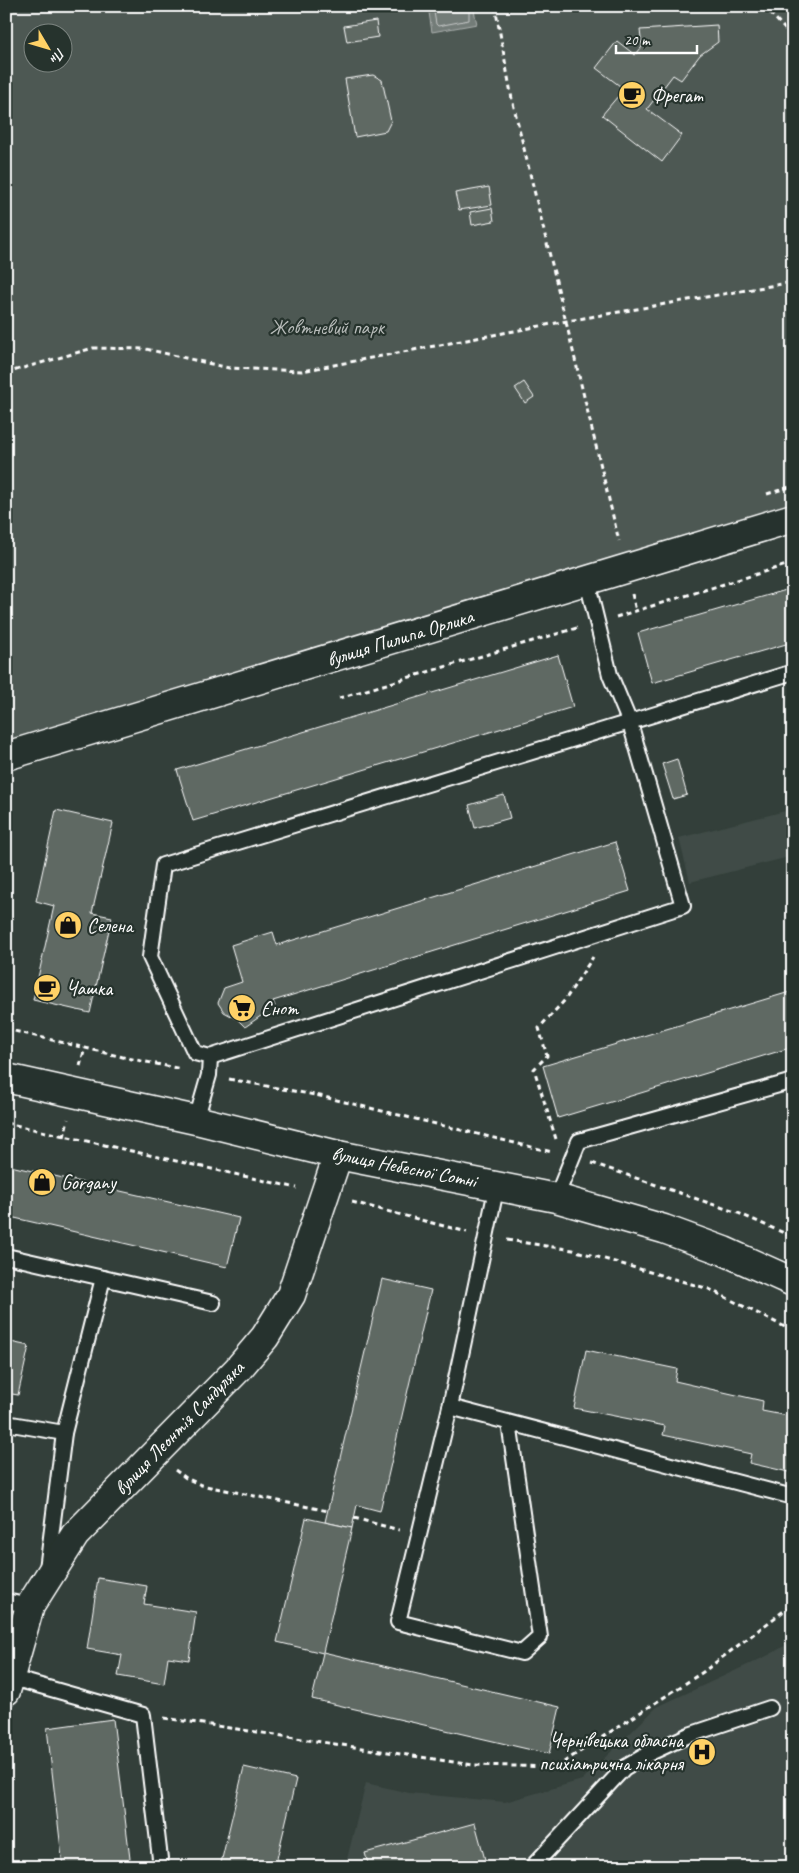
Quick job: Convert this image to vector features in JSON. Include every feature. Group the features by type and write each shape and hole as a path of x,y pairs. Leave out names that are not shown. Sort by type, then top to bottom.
{"street":[{"name":"вулиця Пилипа Орлика","path":"6,756 793,518"},
{"name":"вулиця Небесної Сотні","path":"6,1078 196,1120 338,1155 556,1198 664,1229 724,1251 793,1282"},
{"name":"вулиця Леонтія Сандуляка","path":"8,1684 18,1603 45,1580 75,1535 238,1369 265,1337 290,1295 338,1155"}],"lane":[{"path":"587,581 610,675 630,723 683,906 210,1057 194,1053 150,958 164,865 630,723 793,672"},
{"path":"196,1120 209,1075 210,1057"},
{"path":"556,1198 567,1155 579,1140 793,1081"},
{"path":"497,1185 450,1407 398,1622 522,1653 540,1637 509,1423"},
{"path":"6,1256 213,1304"},
{"path":"45,1580 64,1433 103,1278"},
{"path":"450,1407 793,1497"},
{"path":"6,1423 64,1433"},
{"path":"8,1684 143,1715 161,1867"},
{"path":"532,1867 624,1768 688,1735 770,1708"}],"path":[{"path":"495,6 512,98 636,611"},
{"path":"764,6 793,38"},
{"path":"6,373 92,348 146,349 229,368 302,371 567,321 793,282"},
{"path":"339,698 793,563"},
{"path":"567,1155 534,1069 547,1056 539,1028 565,1000 611,929"},
{"path":"6,1029 127,1058 320,1096 567,1155 738,1213 793,1237"},
{"path":"6,1123 325,1195 485,1237 573,1250 709,1289 793,1331"},
{"path":"153,1455 186,1478 201,1485 328,1511"},
{"path":"354,1518 419,1535"},
{"path":"143,1715 473,1765 556,1767 703,1672 793,1604"}],"shaded area":[{"path":"793,809 793,856 690,882 679,838"},
{"name":"Чернівецька обласна психіатрична лікарня","path":"793,1641 793,1867 345,1867 366,1783 409,1793 505,1802 582,1780 657,1707 769,1655"}],"green space":[{"name":"Жовтневий парк","path":"6,6 793,6 793,522 6,758"}],"water":[{"path":"428,6 473,6 477,24 432,32"}],"building":[{"path":"376,21 378,37 347,42 344,26"},
{"path":"717,25 718,42 700,55 681,80 673,75 647,109 682,135 662,162 602,115 624,89 596,68 617,41 635,55 642,47 640,30"},
{"path":"373,75 382,80 391,121 386,131 355,137 345,79"},
{"path":"489,187 492,205 459,210 455,193"},
{"path":"492,208 494,221 472,225 470,212"},
{"path":"524,382 534,397 525,403 515,388"},
{"path":"793,588 793,642 652,683 638,633"},
{"path":"558,655 573,707 193,821 177,770"},
{"path":"677,759 687,795 673,799 662,764"},
{"path":"504,795 510,818 475,828 469,805"},
{"path":"56,810 113,823 92,913 112,917 90,1013 33,1000 54,906 36,901"},
{"path":"615,842 630,891 273,1001 275,1006 245,1027 237,1019 224,1012 218,1003 224,988 242,982 231,945 273,932 277,945"},
{"path":"793,991 793,1047 558,1118 543,1066"},
{"path":"6,1165 239,1218 227,1267 6,1216"},
{"path":"382,1279 431,1290 380,1511 357,1505 352,1528 325,1522"},
{"path":"6,1341 29,1346 18,1395 6,1393"},
{"path":"586,1350 677,1369 675,1381 763,1401 762,1411 793,1417 793,1473 749,1463 751,1454 663,1435 665,1426 574,1408"},
{"path":"306,1518 352,1528 323,1652 560,1707 549,1754 312,1699 323,1653 277,1642"},
{"path":"98,1578 147,1586 144,1604 196,1612 189,1660 168,1657 164,1684 118,1676 122,1655 87,1649"},
{"path":"113,1719 131,1867 63,1867 47,1728"},
{"path":"244,1767 296,1779 275,1867 220,1867"},
{"path":"475,1823 487,1867 369,1867 365,1853"}],"place":[{"name":"Фрегат","path":"632,95"},
{"name":"Селена","path":"68,925"},
{"name":"Чашка","path":"47,988"},
{"name":"Єнот","path":"242,1008"},
{"name":"Gorgany","path":"42,1182"},
{"name":"Чернівецька обласна психіатрична лікарня","path":"702,1752"}]}
